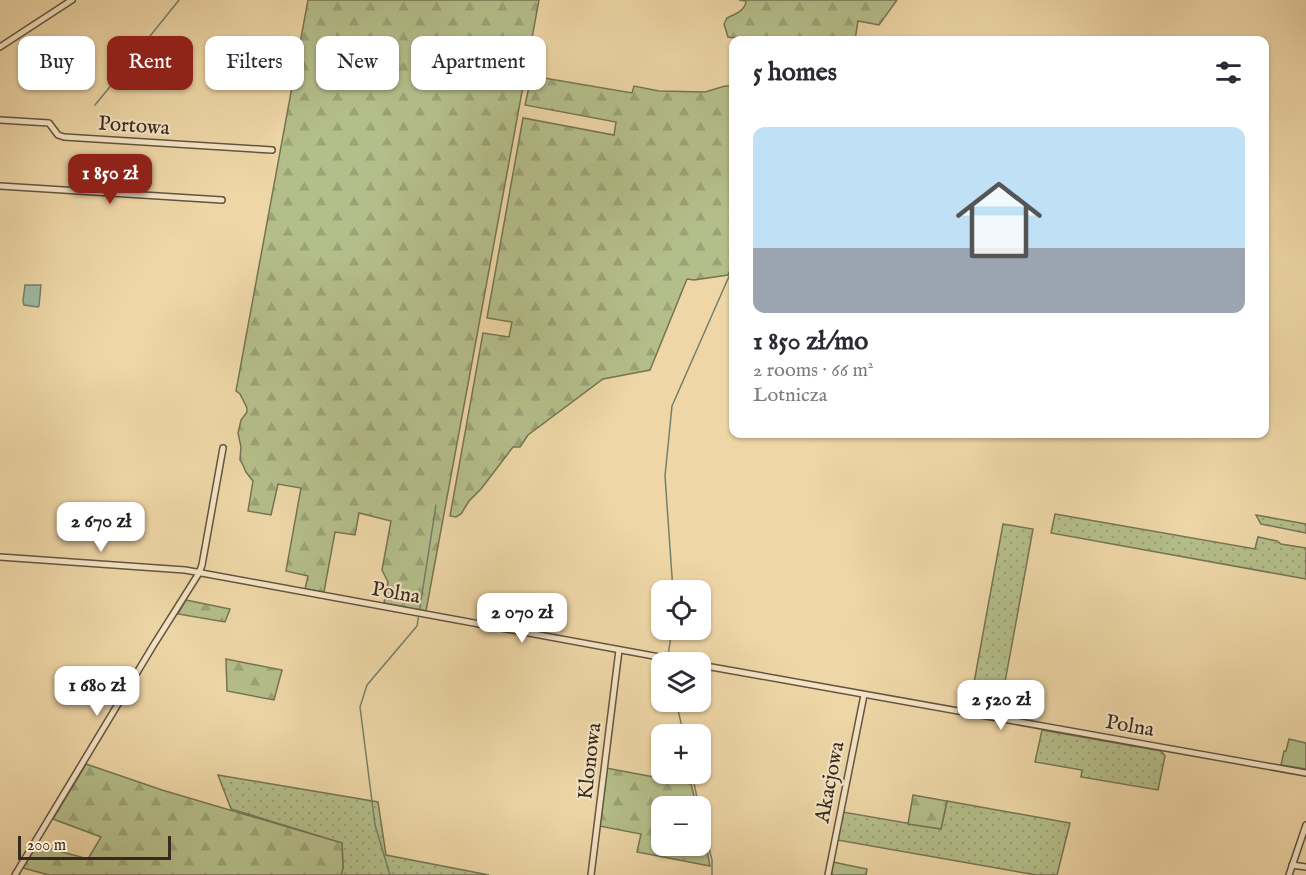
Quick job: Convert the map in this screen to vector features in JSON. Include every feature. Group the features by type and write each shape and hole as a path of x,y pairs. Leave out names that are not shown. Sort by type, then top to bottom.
{"street":[{"path":"0,47 72,0"},
{"name":"Portowa","path":"0,120 49,123 58,135 64,137 272,150"},
{"path":"0,186 222,200"},
{"path":"15,875 153,646 200,573 223,448"},
{"name":"Polna","path":"0,557 168,568 651,656"},
{"name":"Klonowa","path":"591,875 620,650"},
{"name":"Polna","path":"711,666 1306,773"},
{"name":"Akacjowa","path":"828,875 864,695"},
{"path":"1288,875 1306,825"},
{"path":"1292,865 1306,867"}],"green space":[{"path":"308,0 539,0 532,36 411,36 411,90 522,90 426,611 384,603 388,582 382,570 391,521 359,513 355,535 335,532 324,592 305,589 308,576 286,571 301,488 278,484 271,515 248,511 253,481 240,460 241,447 238,433 247,408 236,391 291,90 304,90 304,36 301,36"},
{"path":"739,0 897,0 879,25 858,21 856,36 728,37 724,24 727,18 739,12 746,1"},
{"path":"546,78 632,93 634,86 659,91 705,92 729,86 729,273 728,275 687,279 650,370 603,379 528,435 520,447 513,447 461,514 456,517 450,516 483,333 509,337 512,322 487,318 523,118 614,135 616,122 525,105 528,90 546,90"},
{"path":"1055,514 1255,549 1258,537 1306,548 1306,579 1051,533"},
{"path":"1256,515 1306,524 1306,533 1261,524"},
{"path":"1003,524 1033,529 999,715 969,710"},
{"path":"186,600 230,609 225,622 178,614"},
{"path":"226,659 282,670 274,700 227,691"},
{"path":"1042,730 1161,751 1165,756 1158,790 1081,777 1082,770 1035,762"},
{"path":"1289,739 1306,743 1306,769 1281,765"},
{"path":"86,764 162,790 342,843 341,875 49,875 23,868 37,845 88,859 101,837 53,819"},
{"path":"606,768 651,776 651,784 691,784 694,796 651,796 651,855 637,852 641,834 599,826"},
{"path":"218,775 378,802 386,855 489,875 341,875 342,843 231,809"},
{"path":"913,795 947,801 941,829 908,824"},
{"path":"947,801 1070,823 1057,875 1036,875 837,840 843,812 941,829"},
{"path":"658,856 708,856 710,866"},
{"path":"833,862 867,869 866,875 830,875"}],"shaded area":[{"path":"25,285 41,285 38,307 24,305"}],"waterway":[{"path":"150,36 179,0"},
{"path":"95,105 107,90"},
{"path":"672,580 665,476 672,406 729,276"},
{"path":"390,875 375,825 360,707 367,685 417,626 436,505"},
{"path":"668,652 670,640"},
{"path":"678,712 681,724"},
{"path":"694,784 697,796"},
{"path":"711,856 712,875"}]}
